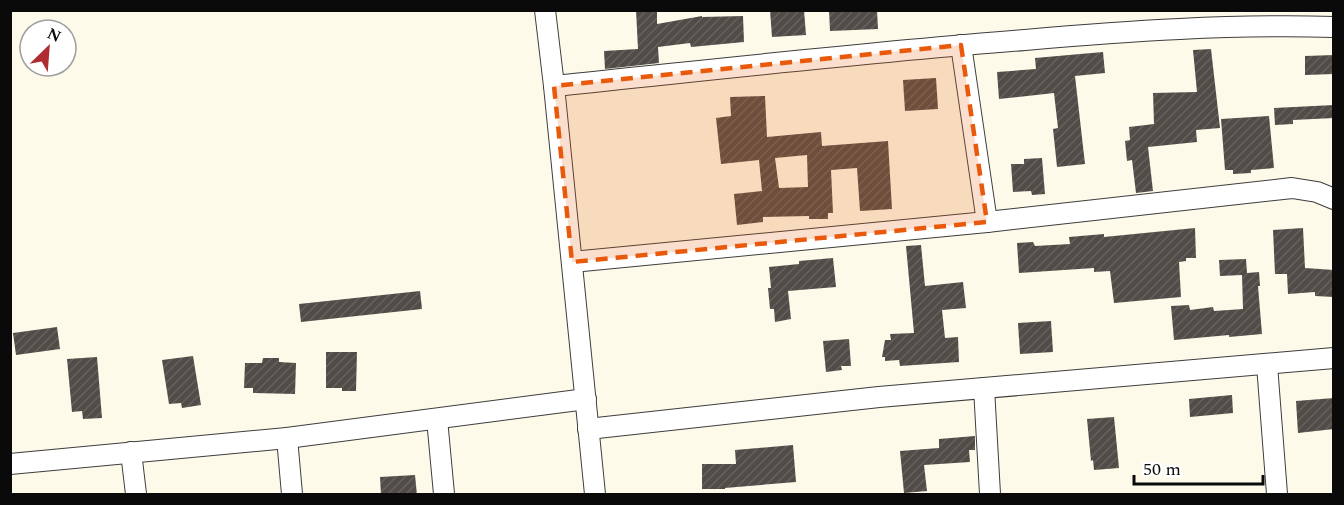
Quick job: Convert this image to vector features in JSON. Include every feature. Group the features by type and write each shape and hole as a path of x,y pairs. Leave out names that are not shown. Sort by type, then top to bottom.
{"street":[{"path":"545,10 595,495"},
{"path":"554,86 961,45 1282,18 1334,27"},
{"path":"961,45 987,222"},
{"path":"572,262 987,222 1292,188 1317,192 1334,199"},
{"path":"588,429 984,388 1334,358"},
{"path":"1267,365 1277,495"},
{"path":"984,388 990,495"},
{"path":"10,464 287,438 586,399"},
{"path":"437,419 444,495"},
{"path":"287,438 292,495"},
{"path":"131,452 135,495"}],"highlighted area":[{"path":"961,45 987,222 572,262 554,86"}],"building":[{"path":"636,10 657,10 657,24 702,16 743,16 744,42 691,47 690,43 658,47 659,63 605,69 604,51 638,49"},
{"path":"770,10 804,10 806,35 772,37"},
{"path":"829,10 877,10 878,29 830,31"},
{"path":"1211,49 1220,128 1196,130 1197,142 1148,147 1153,191 1136,193 1132,160 1127,161 1125,141 1130,140 1129,127 1154,124 1153,93 1197,92 1193,50"},
{"path":"1103,52 1105,73 1075,76 1085,164 1057,167 1053,129 1058,128 1054,93 999,99 997,72 1036,69 1035,58"},
{"path":"1334,55 1334,74 1305,75 1305,56"},
{"path":"936,78 938,109 905,111 903,80"},
{"path":"765,96 767,137 821,132 822,146 888,141 892,209 860,211 857,168 831,170 833,213 828,213 828,219 809,219 809,216 763,217 763,222 737,225 734,194 762,191 759,160 721,164 716,118 731,116 730,97","holes":["807,155 808,187 779,188 775,158"]},
{"path":"1334,105 1334,118 1293,120 1293,124 1275,125 1274,108"},
{"path":"1269,116 1274,168 1233,174 1233,170 1225,170 1221,119"},
{"path":"1042,158 1045,194 1032,195 1031,191 1013,192 1011,164 1024,164 1024,159"},
{"path":"1195,228 1196,258 1186,258 1186,261 1179,262 1181,297 1114,303 1110,271 1094,272 1094,268 1019,273 1017,243 1033,242 1035,246 1070,244 1069,237 1104,234 1104,237"},
{"path":"1303,228 1305,268 1334,270 1334,297 1315,296 1315,292 1288,294 1287,274 1275,274 1273,230"},
{"path":"921,245 925,286 963,282 966,308 942,310 945,338 958,337 959,362 900,366 899,360 885,361 885,357 882,357 885,340 891,340 890,334 914,333 906,246"},
{"path":"833,258 836,287 788,291 791,319 775,322 774,309 770,309 769,267"},
{"path":"1246,259 1247,273 1259,272 1262,334 1174,340 1171,306 1189,305 1190,310 1213,307 1214,311 1243,309 1242,275 1220,276 1219,260"},
{"path":"420,291 422,309 301,322 299,304"},
{"path":"1051,321 1053,352 1020,354 1018,323"},
{"path":"57,327 60,349 16,355 13,333"},
{"path":"849,339 851,366 841,366 842,370 826,372 823,341"},
{"path":"326,352 357,352 356,391 326,388"},
{"path":"193,356 201,405 182,408 181,403 169,404 162,360"},
{"path":"97,357 102,418 83,419 82,411 72,412 67,359"},
{"path":"263,358 279,358 279,362 296,363 295,394 253,393 253,388 244,388 245,363 262,363"},
{"path":"1232,395 1233,413 1190,417 1189,399"},
{"path":"1334,398 1334,429 1298,433 1296,401"},
{"path":"1114,417 1119,468 1094,470 1087,419"},
{"path":"975,436 975,450 969,450 970,462 924,465 927,491 904,493 900,451 939,448 939,439"},
{"path":"793,445 796,482 702,489 702,464 736,464 735,450"},
{"path":"415,475 417,495 381,495 380,477"}]}
